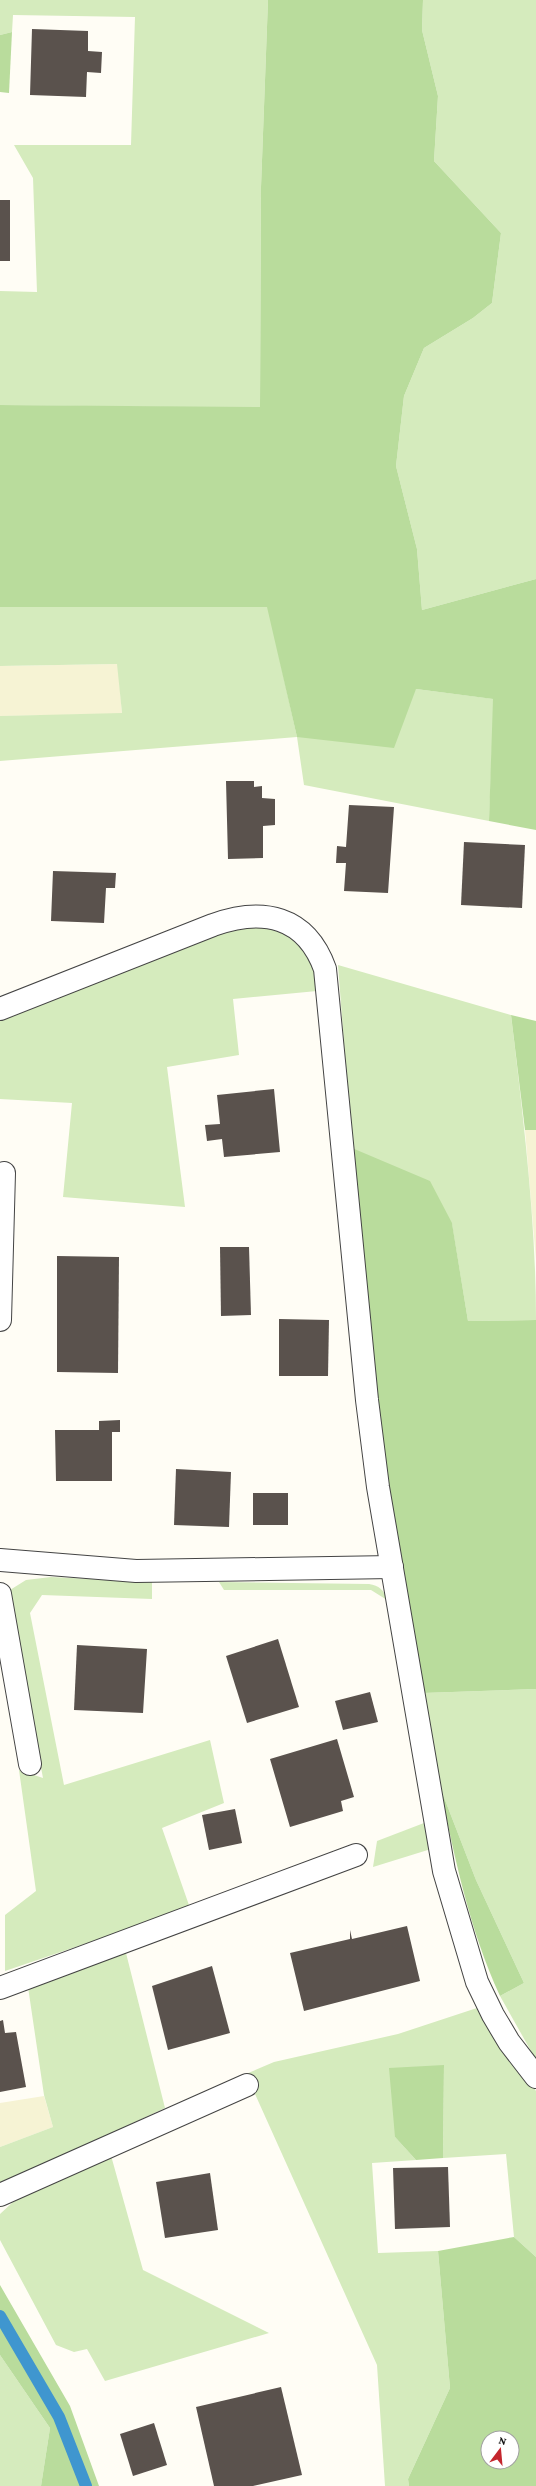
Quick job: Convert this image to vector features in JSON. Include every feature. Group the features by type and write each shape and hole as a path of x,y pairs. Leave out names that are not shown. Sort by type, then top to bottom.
{"lane":[{"path":"0,1009 228,920 262,917 282,920 300,930 314,944 325,969 367,1400 378,1487 444,1871 477,1982 493,2015 509,2042 536,2077"},
{"path":"0,1320 4,1173"},
{"path":"0,1560 136,1571 392,1567"},
{"path":"0,1594 30,1764"},
{"path":"0,1988 356,1855"},
{"path":"0,2195 247,2085"}],"shaded area":[{"path":"118,664 122,714 0,716 0,666"},
{"path":"525,1130 536,1130 536,1260"},
{"path":"44,2096 53,2127 0,2147 0,2103"}],"green space":[{"path":"0,0 268,0 261,187 260,408 0,405 0,291 37,292 33,178 14,145 131,145 135,17 13,15 12,32 0,35"},
{"path":"268,0 423,0 422,30 438,96 434,161 501,233 492,303 473,318 424,348 404,396 396,466 417,549 422,610 536,579 536,830 489,821 493,699 416,689 394,748 297,737 267,607 0,607 0,405 260,407 261,187"},
{"path":"423,0 536,0 536,579 422,610 417,549 396,466 404,396 424,348 473,318 492,303 501,233 434,161 438,96 422,30"},
{"path":"12,32 9,93 0,92 0,35"},
{"path":"0,607 268,607 297,737 0,761 0,716 122,713 117,664 0,666"},
{"path":"416,689 494,699 489,821 304,785 297,737"},
{"path":"249,925 258,925 276,929 292,937 299,943 312,962 317,991 233,999 239,1055 167,1067 185,1207 63,1197 72,1103 0,1099 0,1017 216,934"},
{"path":"338,965 511,1015 531,1205 534,1244 536,1320 468,1321 452,1224 352,1148"},
{"path":"511,1015 536,1021 536,1130 525,1130"},
{"path":"352,1148 430,1181 452,1223 468,1321 536,1320 536,1689 423,1693 387,1493"},
{"path":"51,1577 152,1582 152,1599 42,1595 30,1613 64,1785 210,1740 224,1803 162,1828 190,1908 5,1971 5,1915 36,1891 19,1770 43,1778 9,1600 10,1590 26,1580"},
{"path":"219,1582 369,1584 381,1589 387,1600 371,1590 224,1590"},
{"path":"536,1689 536,2060 500,1996 524,1983 476,1880 440,1787 423,1693"},
{"path":"440,1787 476,1880 524,1983 500,1996 471,1919 457,1867"},
{"path":"424,1823 431,1849 373,1867 377,1841"},
{"path":"126,1953 165,2108 0,2185 0,2147 53,2127 44,2095 28,1987"},
{"path":"480,2007 536,2091 536,2257 514,2237 506,2154 443,2158 444,2066 395,2137 416,2160 372,2163 378,2253 438,2251 450,2388 408,2479 409,2486 385,2486 377,2365 246,2074 274,2062 398,2034"},
{"path":"444,2065 443,2158 416,2160 395,2137 389,2068"},
{"path":"110,2152 143,2270 269,2333 105,2381 87,2349 74,2352 56,2345 0,2240 0,2214 13,2202"},
{"path":"514,2237 536,2257 536,2486 409,2486 408,2479 450,2388 438,2251"},
{"path":"0,2285 70,2406 99,2486 41,2486 50,2428 0,2355"},
{"path":"0,2355 50,2428 41,2486 0,2486"}],"building":[{"path":"32,29 88,31 88,51 102,52 101,73 87,72 86,97 30,95"},
{"path":"0,200 10,200 10,261 0,261"},
{"path":"226,781 254,781 254,787 262,786 262,798 275,799 275,825 263,826 263,858 228,859"},
{"path":"349,805 394,807 388,893 344,891 346,863 336,863 337,846 346,847"},
{"path":"464,842 525,845 522,908 461,905"},
{"path":"53,871 116,873 115,888 106,888 104,923 51,921"},
{"path":"274,1089 280,1152 224,1157 222,1139 207,1141 205,1125 220,1124 217,1095"},
{"path":"220,1247 249,1247 251,1315 221,1316"},
{"path":"57,1256 119,1257 118,1373 57,1372"},
{"path":"279,1319 329,1320 328,1376 279,1376"},
{"path":"120,1420 120,1432 112,1432 112,1481 56,1481 55,1430 99,1430 99,1421"},
{"path":"176,1469 231,1472 229,1527 174,1525"},
{"path":"253,1493 288,1493 288,1525 253,1525"},
{"path":"278,1639 299,1707 247,1723 226,1656"},
{"path":"77,1645 147,1649 143,1713 74,1710"},
{"path":"370,1692 378,1722 343,1730 335,1701"},
{"path":"337,1739 354,1797 341,1801 343,1811 290,1827 270,1759"},
{"path":"235,1809 242,1843 209,1850 202,1815"},
{"path":"407,1926 420,1981 304,2011 290,1953 350,1939 350,1930 352,1939"},
{"path":"212,1966 230,2033 168,2050 152,1986"},
{"path":"3,2020 5,2033 16,2032 26,2087 0,2092 0,2021"},
{"path":"448,2167 450,2227 395,2229 393,2168"},
{"path":"210,2173 218,2230 165,2238 156,2182"},
{"path":"281,2387 302,2475 253,2486 214,2486 196,2407"},
{"path":"154,2423 167,2465 133,2476 120,2434"}],"waterway":[{"path":"0,2316 59,2417 86,2486"}]}
